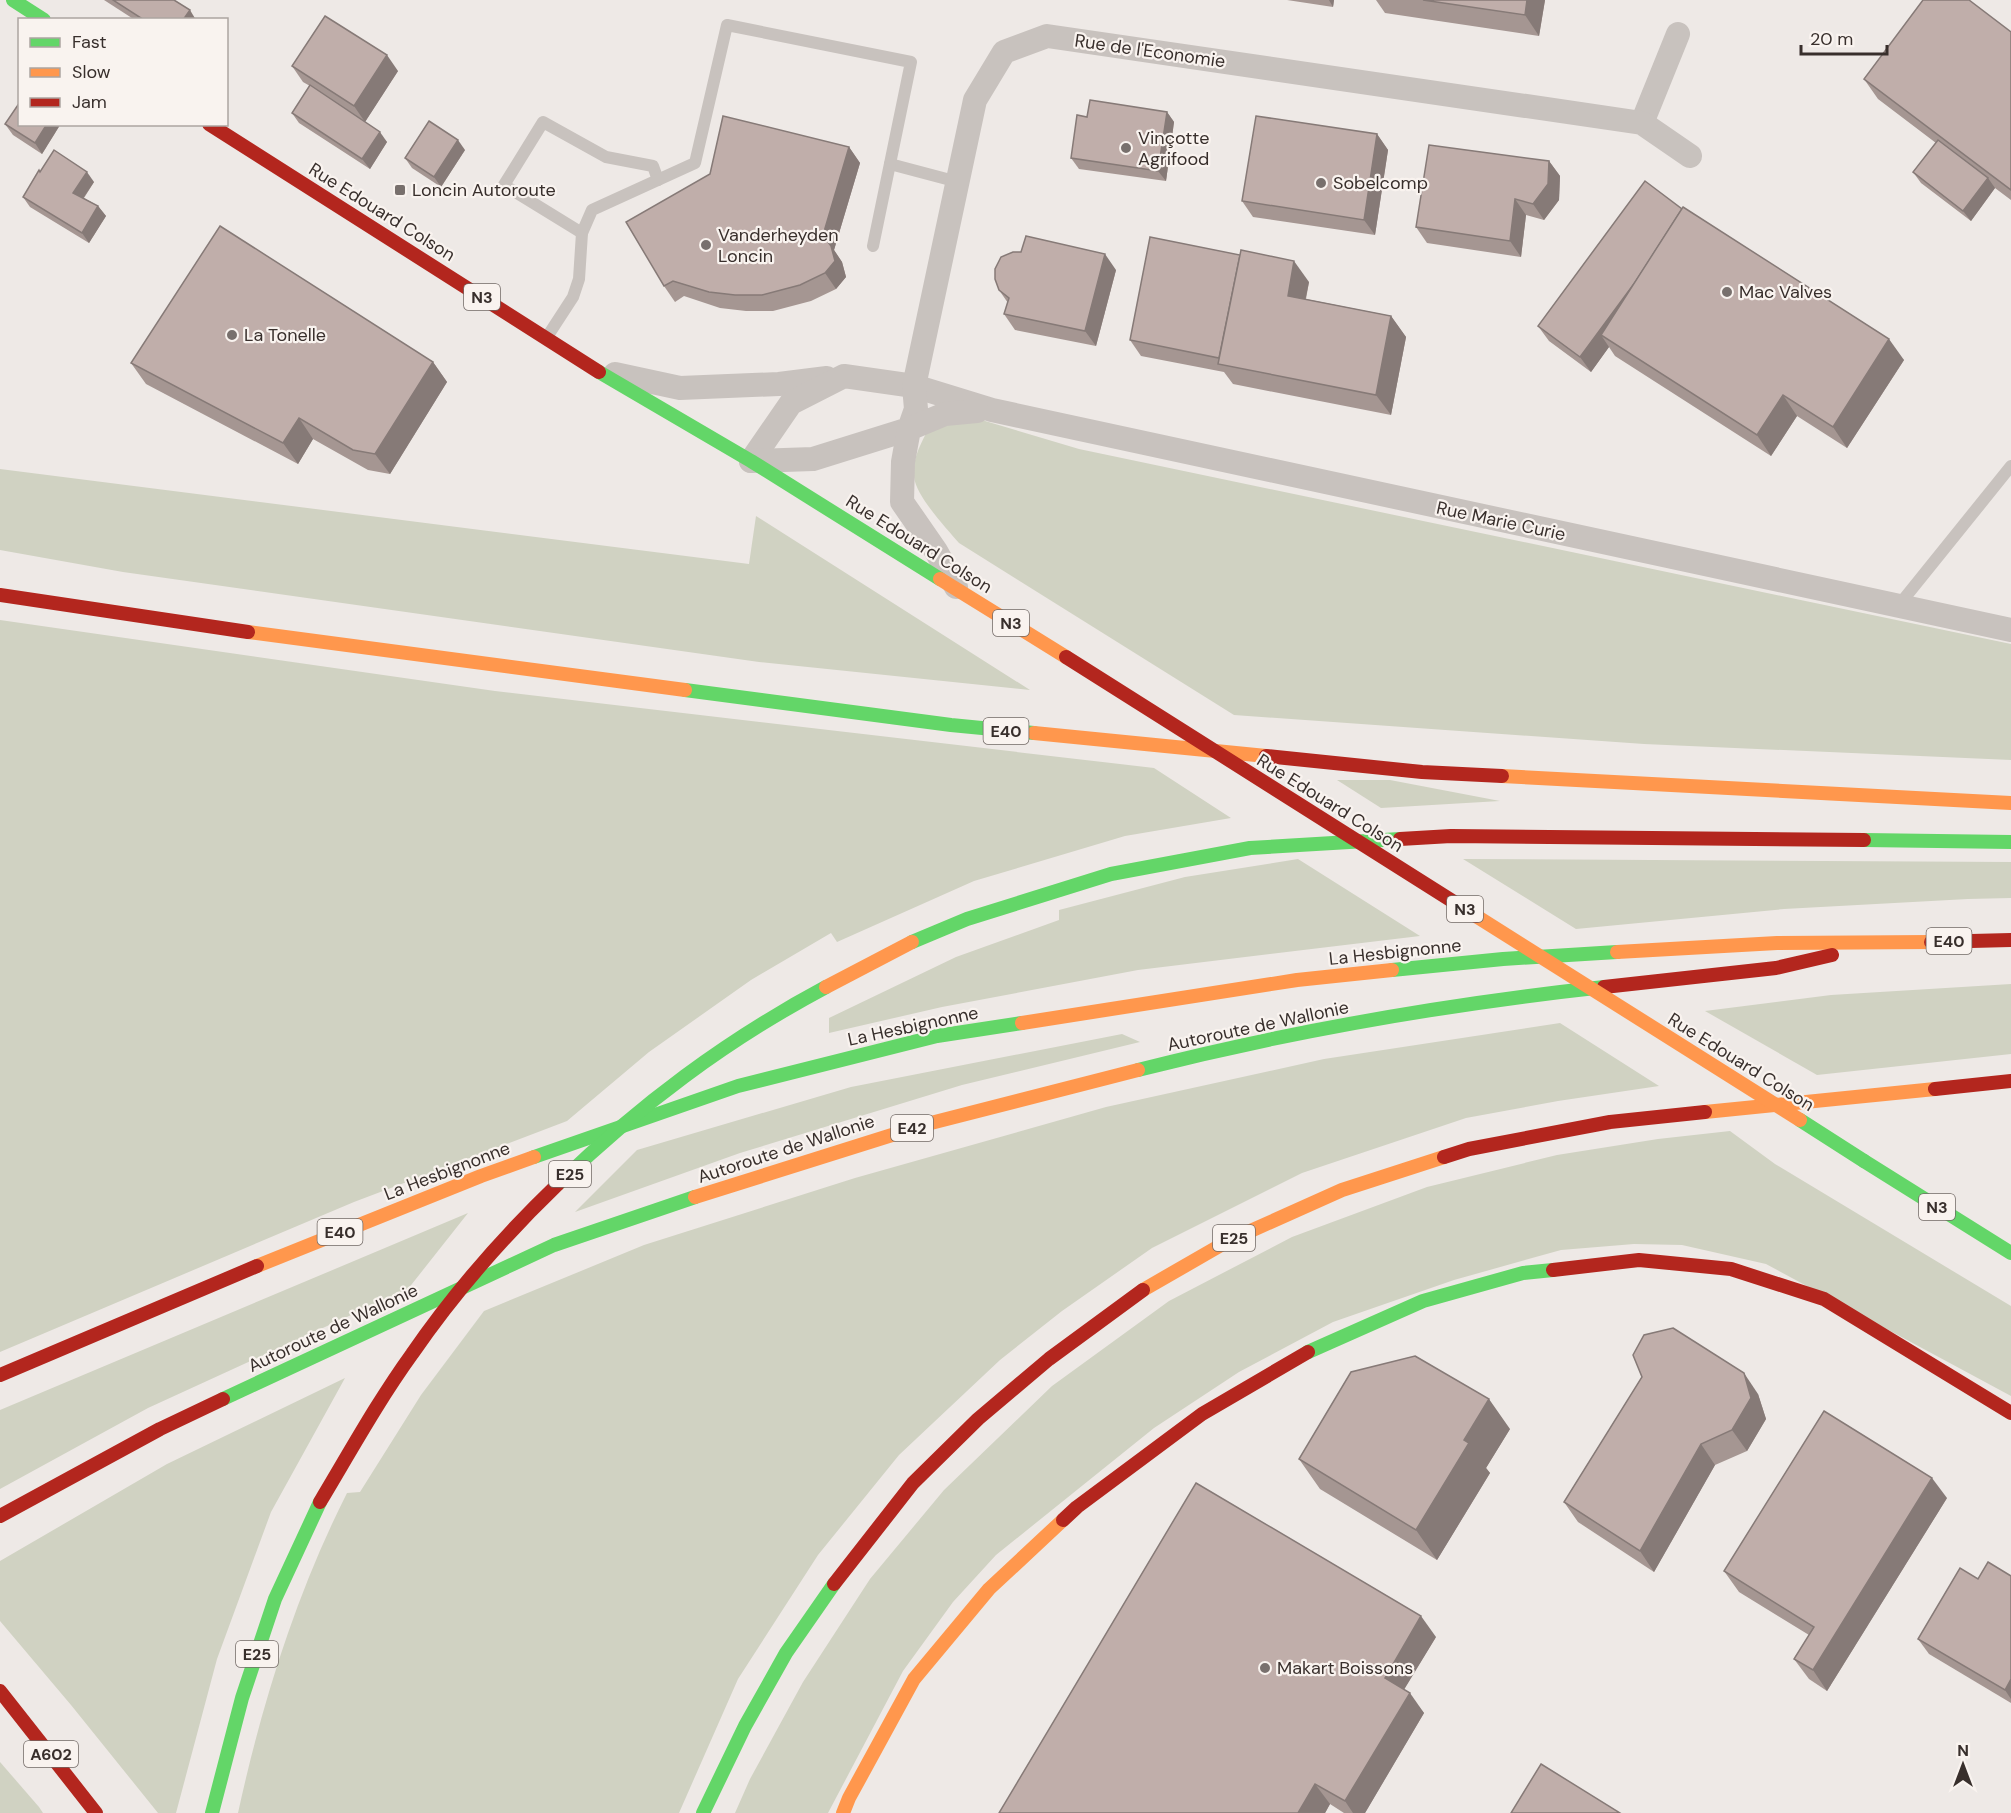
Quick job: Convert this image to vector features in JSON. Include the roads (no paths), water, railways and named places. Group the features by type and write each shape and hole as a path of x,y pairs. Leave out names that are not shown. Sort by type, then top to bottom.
{"main road":[{"path":"13,0 41,18"},
{"name":"Rue Edouard Colson","path":"212,126 595,370 751,461 956,588 2011,1253"},
{"name":"E40","path":"3,595 218,628 951,725 1422,771 2011,803"},
{"name":"E25","path":"212,1813 242,1698 275,1599 320,1502 376,1408 412,1354 472,1276 533,1209 625,1122 724,1047 811,994 912,942 967,919 1111,874 1250,848 1451,836 2011,842"},
{"name":"E40","path":"1886,943 2011,940"},
{"name":"La Hesbignonne","path":"0,1375 199,1289 481,1176 738,1086 937,1036 1297,980 1503,959 1777,943 1886,943"},
{"name":"Autoroute de Wallonie","path":"0,1516 160,1429 554,1245 747,1180 927,1124 1185,1058 1323,1029 1509,997 1776,968 1886,943"},
{"name":"E25","path":"704,1813 745,1726 786,1653 844,1571 913,1483 978,1419 1049,1359 1133,1296 1228,1241 1342,1190 1469,1149 1610,1122 2011,1081"},
{"path":"843,1813 914,1679 989,1589 1077,1506 1202,1414 1315,1348 1423,1300 1523,1273 1628,1261 1639,1260 1731,1269 1824,1299 2011,1413"},
{"name":"A602","path":"0,1691 96,1813"}],"street":[{"path":"1642,123 1678,34"},
{"name":"Rue de l'Economie","path":"956,588 936,551 902,502 903,462 909,429 916,410 914,386 975,100 1004,52 1047,36 1642,123 1690,156"},
{"path":"595,370 680,388 779,384 844,376 914,386 992,410"},
{"path":"751,461 791,403 844,376"},
{"path":"751,461 813,459 909,429 945,414 992,410"},
{"name":"Rue Marie Curie","path":"992,410 2011,630"}],"lane":[{"path":"546,338 573,297 579,279 582,232 592,210 696,163 727,25 911,62 873,246"},
{"path":"582,232 504,185 543,122 606,157 653,166 658,180"},
{"path":"890,165 958,182"},
{"path":"1899,606 2011,466"}],"place":[{"name":"Vinçotte Agrifood","path":"1126,148"},
{"name":"Sobelcomp","path":"1321,183"},
{"name":"Loncin Autoroute","path":"400,190"},
{"name":"Vanderheyden Loncin","path":"706,245"},
{"name":"Mac Valves","path":"1727,292"},
{"name":"La Tonelle","path":"232,335"},
{"name":"Makart Boissons","path":"1265,1668"}]}
